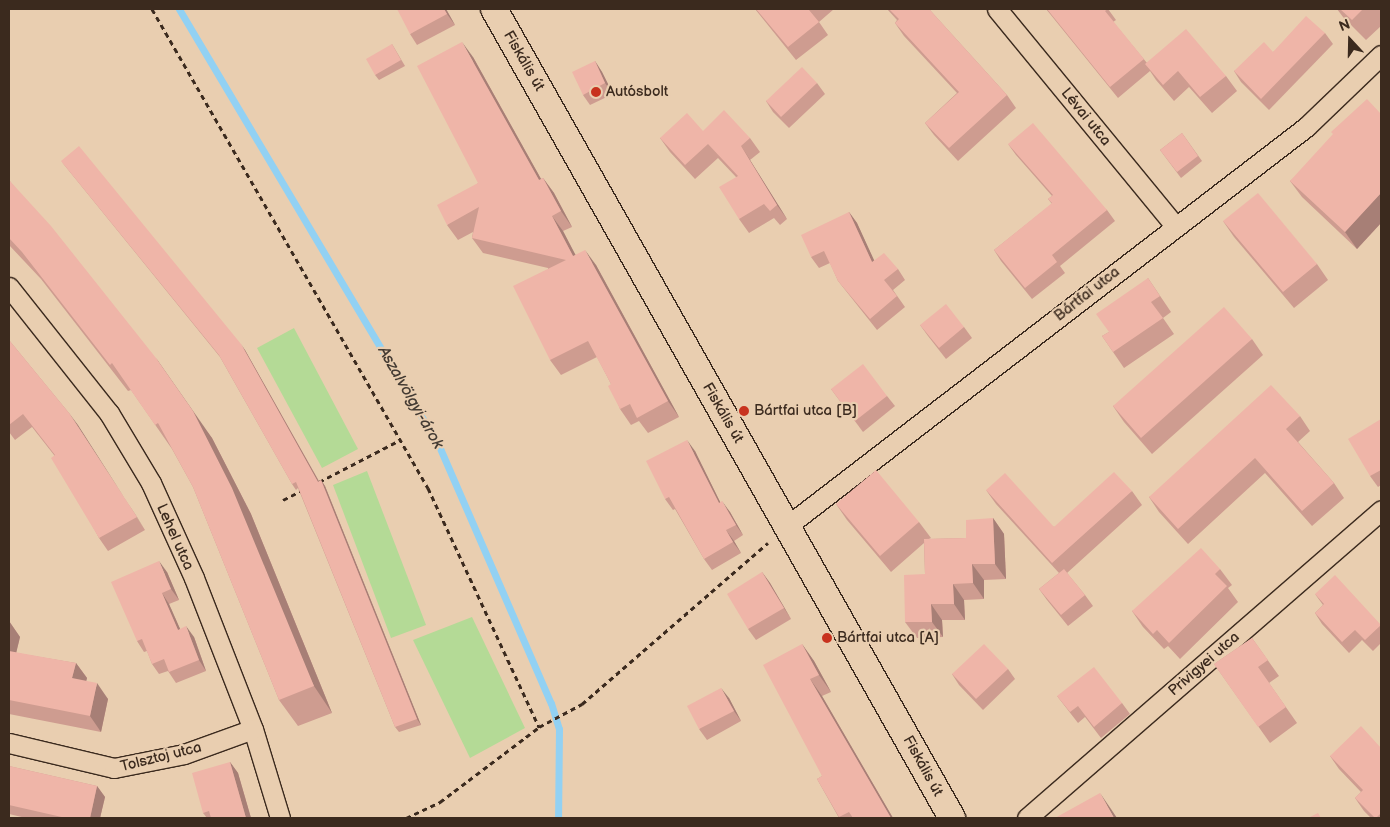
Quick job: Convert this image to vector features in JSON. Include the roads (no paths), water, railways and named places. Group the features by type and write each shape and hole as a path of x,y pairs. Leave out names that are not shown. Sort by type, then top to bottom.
{"street":[{"name":"Fiskális út","path":"494,9 952,818"},
{"name":"Lévai utca","path":"997,9 1175,226"},
{"name":"Bártfai utca","path":"787,526 1306,127 1381,55"},
{"name":"Lehel utca","path":"9,288 108,413 151,483 194,578 253,729 280,818"},
{"name":"Privigyei utca","path":"1026,818 1381,510"},
{"name":"Tolsztoj utca","path":"9,743 114,768 184,754 253,729"}],"waterway":[{"name":"Aszalvölgyi-árok","path":"179,9 439,446 551,703 559,729 558,818"}],"place":[{"name":"Autósbolt","path":"596,92"},
{"name":"Bártfai utca [B]","path":"744,411"},
{"name":"Bártfai utca [A]","path":"827,638"}]}
